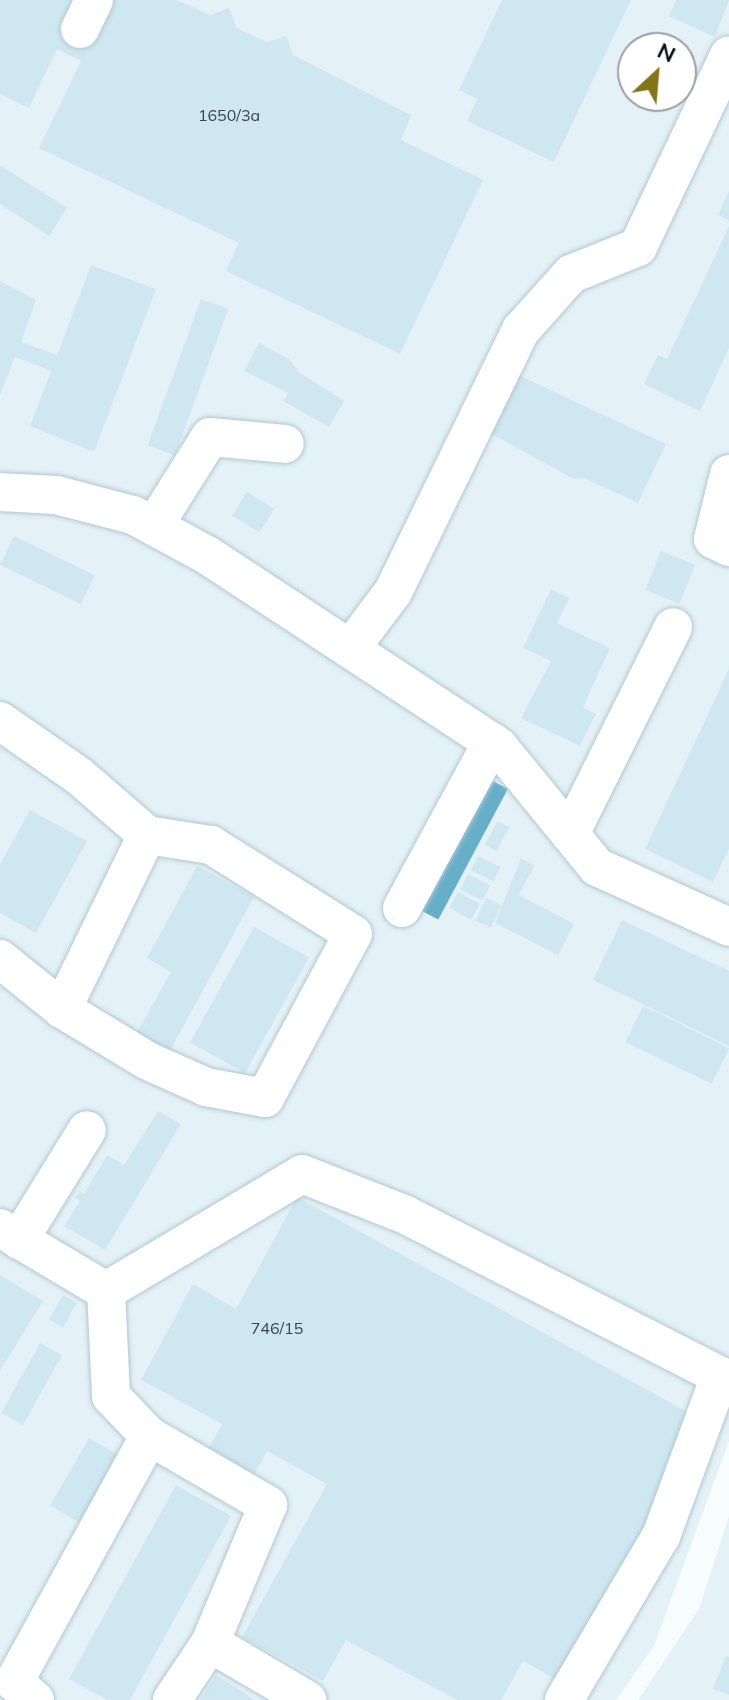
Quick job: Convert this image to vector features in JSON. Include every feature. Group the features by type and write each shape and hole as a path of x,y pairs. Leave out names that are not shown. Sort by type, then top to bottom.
{"lane":[{"path":"350,649 393,592 521,330 571,274 638,247 729,55"},
{"path":"154,526 210,437 285,444"},
{"path":"729,474 713,539 729,547"},
{"path":"0,492 56,495 133,515 207,555 492,742 597,867 729,927"},
{"path":"570,834 673,627"},
{"path":"0,721 79,776 147,835 211,845 353,934 265,1098 206,1087 177,1074 62,1009 0,959"},
{"path":"402,908 492,742"},
{"path":"62,1009 147,835"},
{"path":"87,1130 10,1234 106,1291"},
{"path":"106,1291 302,1174 406,1215 720,1376 661,1536 564,1700"},
{"path":"106,1291 111,1396 149,1436 268,1505 210,1643 172,1700"},
{"path":"35,1700 14,1682 149,1436"},
{"path":"210,1643 307,1700"}],"shaded area":[{"path":"0,0 729,0 729,1441 654,1646 616,1700 0,1700"},
{"path":"729,1516 729,1700 638,1700 699,1609"}],"water":[{"path":"491,780 508,789 438,920 422,911"}],"building":[{"path":"0,0 177,0 210,15 229,8 237,28 267,42 286,36 293,55 411,115 401,140 483,180 400,354 226,271 239,243 39,148 81,61 57,49 29,108 0,94"},
{"path":"502,0 631,0 554,162 467,121 477,99 459,90"},
{"path":"676,0 729,0 715,37 669,16"},
{"path":"0,165 67,208 49,236 0,204"},
{"path":"729,191 729,221 718,215"},
{"path":"729,226 729,348 700,411 644,384 658,355 667,359"},
{"path":"91,265 156,289 94,452 30,426 51,371 15,357 0,395 0,281 36,300 21,342 57,355"},
{"path":"201,299 228,309 175,456 148,446"},
{"path":"259,343 289,359 299,372 344,401 329,427 283,401 288,393 244,371"},
{"path":"514,373 666,444 638,503 584,478 574,479 486,431"},
{"path":"247,492 274,509 259,533 232,516"},
{"path":"14,536 95,575 81,604 0,565"},
{"path":"661,551 695,565 680,604 645,590"},
{"path":"551,589 569,598 557,623 610,648 583,707 596,714 580,746 521,718 551,661 523,648"},
{"path":"729,669 729,849 713,882 645,849"},
{"path":"30,810 87,841 36,933 0,913 0,864"},
{"path":"498,821 509,827 496,851 485,845"},
{"path":"478,856 500,867 493,881 471,870"},
{"path":"521,858 534,866 519,895 574,924 558,955 495,923"},
{"path":"197,866 254,897 165,1060 132,1041 171,972 147,958"},
{"path":"468,874 490,885 483,900 460,889"},
{"path":"458,892 480,904 471,920 449,908"},
{"path":"486,898 501,905 491,928 475,921"},
{"path":"622,920 729,971 729,1046 593,980"},
{"path":"254,927 309,958 245,1073 190,1042"},
{"path":"643,1006 729,1048 712,1084 625,1042"},
{"path":"158,1111 181,1124 105,1250 64,1226 80,1201 75,1198 80,1191 84,1194 107,1155 124,1165"},
{"path":"297,1197 693,1415 641,1537 561,1682 523,1661 501,1700 457,1700 346,1640 323,1681 242,1637 327,1484 267,1451 252,1479 206,1453 222,1424 141,1380 193,1284 236,1309"},
{"path":"0,1275 43,1301 0,1371"},
{"path":"63,1295 77,1303 63,1327 49,1319"},
{"path":"40,1343 62,1355 23,1425 1,1413"},
{"path":"89,1438 120,1456 81,1524 50,1506"},
{"path":"176,1485 231,1516 130,1700 108,1700 69,1679"},
{"path":"726,1656 729,1657 729,1695 713,1689"},
{"path":"216,1675 255,1700 200,1700"}]}
